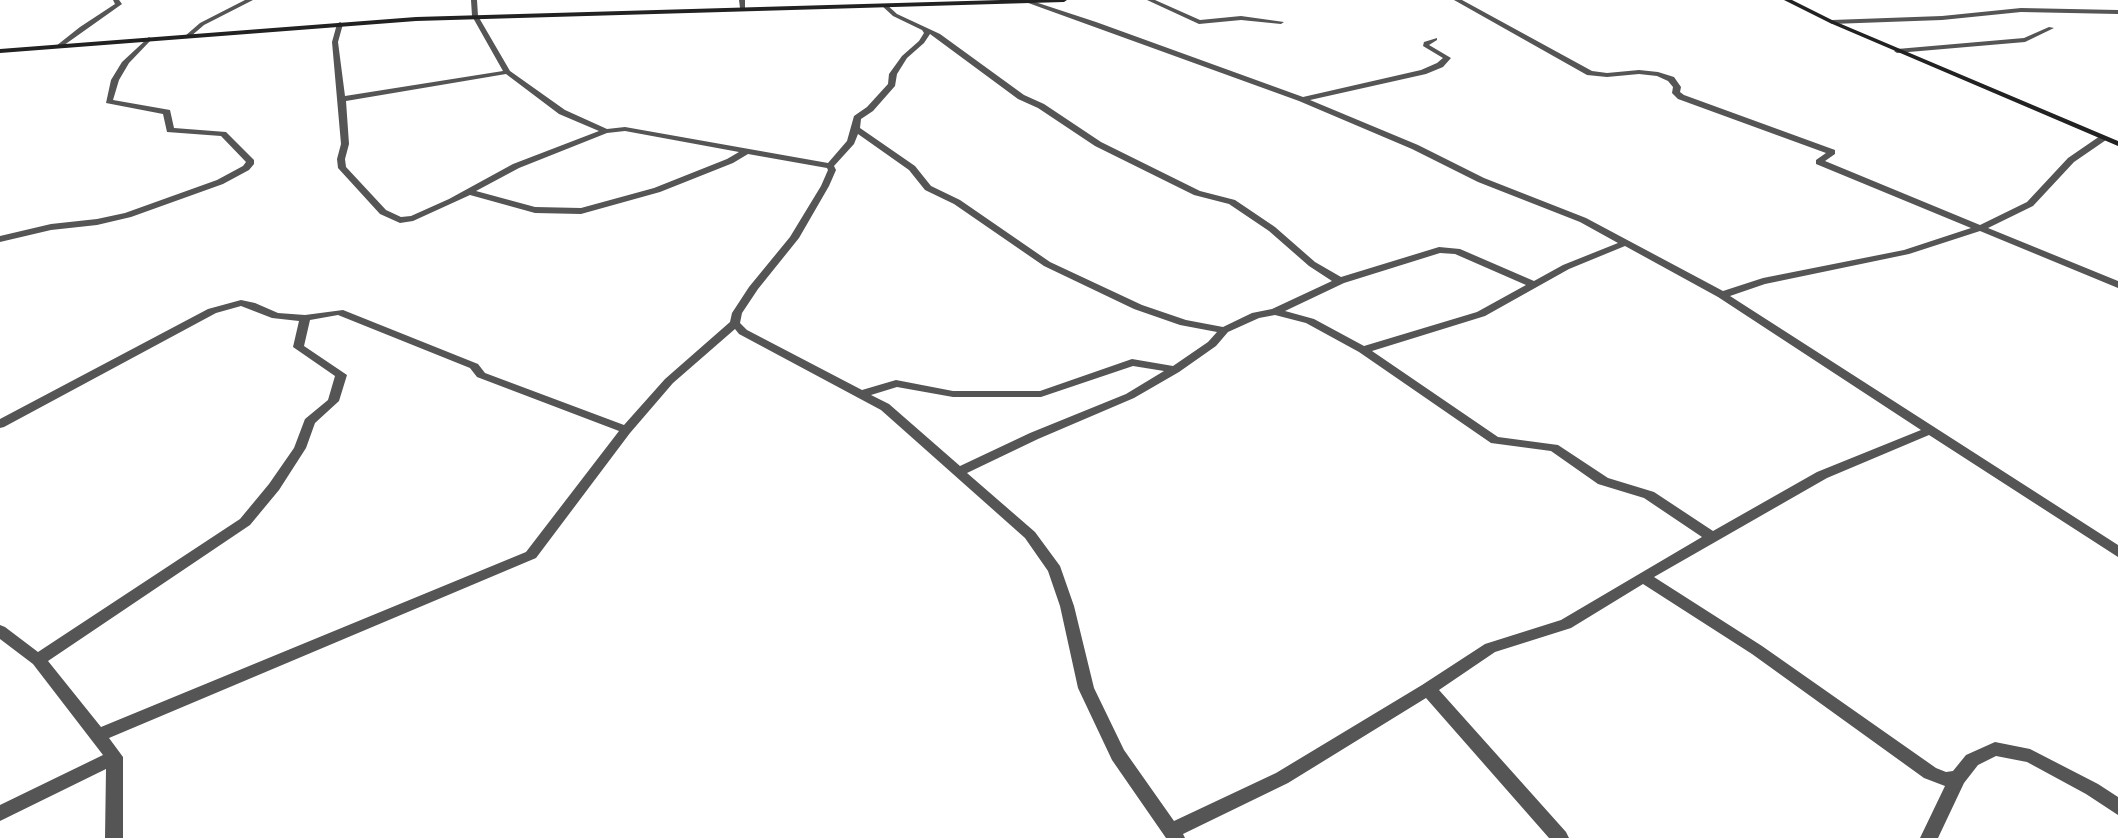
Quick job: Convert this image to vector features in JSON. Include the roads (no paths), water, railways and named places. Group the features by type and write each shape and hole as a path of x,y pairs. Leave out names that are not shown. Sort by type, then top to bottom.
{"street":[{"path":"58,47 75,32 119,4 116,0"},
{"path":"188,36 202,24 250,0"},
{"path":"474,0 475,16 507,72 562,111 606,131"},
{"path":"1024,0 1094,22 1302,99 1415,147 1481,180 1583,220 1722,295 2118,552"},
{"path":"0,51 339,24 475,16 743,4 884,5 1064,0"},
{"path":"1150,0 1199,22 1241,18 1281,22"},
{"path":"1457,0 1590,73 1607,75 1639,72 1664,76 1671,79 1677,87 1676,93 1681,97 1832,152 1818,162 2118,285"},
{"path":"1787,0 1897,51 2118,144"},
{"path":"884,5 896,15 938,35 1021,97 1041,106 1098,144 1197,193 1233,202 1272,229 1312,264 1340,281"},
{"path":"1832,22 1942,18 2020,10 2118,12"},
{"path":"339,24 335,42 345,144 341,159 342,168 382,212 400,220 413,218 469,192 516,166 606,131 625,129 830,166"},
{"path":"830,166 851,142 857,118 870,109 892,84 893,74 904,57 922,42 927,33 923,27"},
{"path":"1897,51 2025,40 2051,28"},
{"path":"0,239 51,227 97,222 128,215 220,182 246,168 251,162 223,134 170,130 167,112 109,101 120,70 149,39"},
{"path":"1302,99 1424,72 1440,65 1448,58 1425,46 1426,43 1435,39"},
{"path":"342,99 507,72"},
{"path":"856,129 912,168 928,189 957,202 1047,264 1138,307 1184,322 1224,330"},
{"path":"1722,295 1763,281 1906,252 1981,228 2030,204 2071,160 2103,138"},
{"path":"469,192 535,210 581,212 657,190 730,161 748,150"},
{"path":"98,735 531,555 626,430 669,381 735,323 737,313 754,287 794,238 825,186 832,170 830,166"},
{"path":"1363,350 1481,314 1566,267 1625,243"},
{"path":"960,471 1034,436 1130,396 1175,370 1212,344 1224,330 1256,315 1275,312 1340,281 1439,250 1457,251 1535,285"},
{"path":"0,424 212,310 241,303 276,316 305,318 339,312 474,366 481,375 626,430"},
{"path":"1275,312 1310,321 1363,350 1495,440 1554,448 1602,481 1649,495 1712,537"},
{"path":"38,660 245,522 274,487 300,448 309,422 333,401 341,375 298,347 305,318"},
{"path":"735,323 743,332 885,407 1030,535 1055,570 1067,606 1086,688 1118,755 1174,835 1282,778 1428,689 1490,648 1566,624 1643,577 1822,475 1929,431"},
{"path":"864,394 896,383 954,394 1041,394 1132,362 1175,370"},
{"path":"1643,577 1757,650 1930,773 1946,779 1958,778"},
{"path":"0,632 38,660 115,757 114,838"},
{"path":"1428,689 1560,838"},
{"path":"1929,838 1958,778 1972,760 1995,749 2030,756 2092,789 2118,807"},
{"path":"0,813 115,757"}]}
